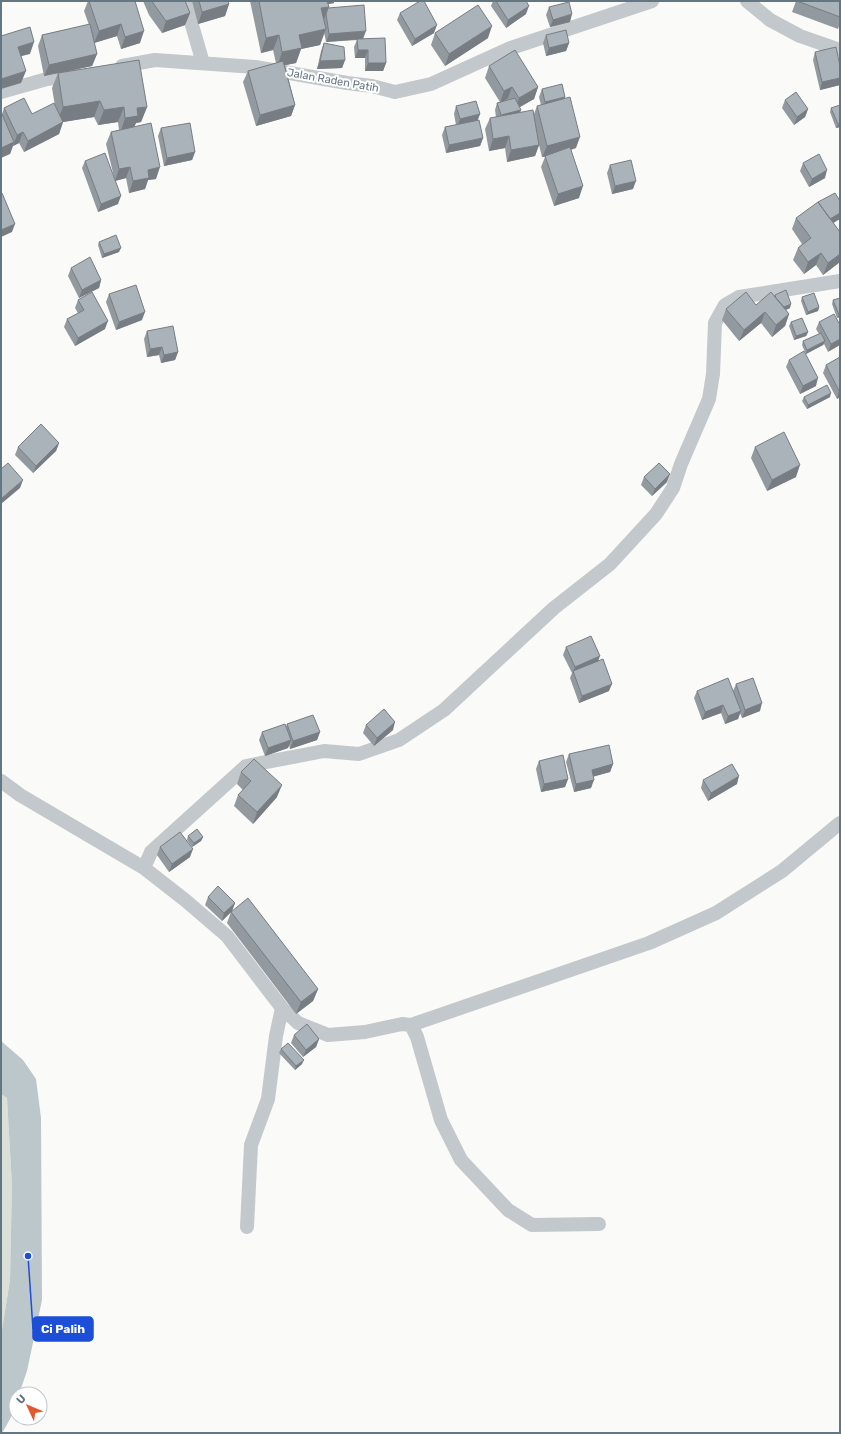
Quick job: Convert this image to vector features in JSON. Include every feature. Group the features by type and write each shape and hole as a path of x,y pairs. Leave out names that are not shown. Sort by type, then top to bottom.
{"street":[{"path":"185,1 203,63"},
{"name":"Jalan Raden Patih","path":"106,70 155,60 203,63 280,70 347,83 372,86 395,92 431,84 508,49 652,1"},
{"path":"747,1 770,20 800,36 840,50"},
{"path":"1,92 47,78 84,73"},
{"path":"144,868 151,852 246,766 324,751 359,754 399,740 444,710 554,608 610,564 656,514 673,488 681,464 709,399 713,374 715,323 725,305 739,297 840,281"},
{"path":"1,781 20,795 144,868 228,936 282,1008 298,1023 328,1035 365,1032 402,1024 412,1025 649,943 716,913 782,871 840,823"},
{"path":"247,1227 251,1145 268,1099 276,1036 282,1008"},
{"path":"412,1025 417,1036 441,1120 461,1160 508,1210 532,1225 599,1224"}],"shaded area":[{"path":"1,1041 23,1060 36,1079 41,1118 42,1300 27,1371 22,1386 8,1386 8,1424 2,1433 1,1336 10,1280 12,1186 7,1098 1,1094"},
{"path":"1,1094 7,1098 12,1186 10,1280 1,1336"}],"building":[{"path":"89,1 135,1 144,31 125,37 121,24 99,31"},
{"path":"152,1 185,1 190,13 166,21"},
{"path":"199,1 228,1 229,4 202,12"},
{"path":"259,1 327,1 329,7 321,8 326,29 299,35 302,48 282,52 279,35 266,38"},
{"path":"420,1 424,1 437,25 415,39 400,13"},
{"path":"496,1 526,1 529,6 508,20"},
{"path":"797,1 840,1 840,17"},
{"path":"569,2 572,14 553,20 549,7"},
{"path":"364,5 366,31 329,34 326,14 328,8"},
{"path":"478,5 492,26 449,54 435,33"},
{"path":"90,24 97,54 49,65 42,35"},
{"path":"30,27 34,42 18,47 26,71 1,79 1,36"},
{"path":"566,30 569,43 549,48 546,35"},
{"path":"385,38 386,63 368,63 368,50 358,50 357,39"},
{"path":"324,43 344,47 345,60 320,61"},
{"path":"836,47 840,66 840,78 822,82 815,52"},
{"path":"515,50 538,87 519,98 512,87 504,91 489,66"},
{"path":"139,60 147,107 137,108 138,116 125,118 124,107 104,110 100,101 63,107 58,73"},
{"path":"283,61 295,105 260,115 248,71"},
{"path":"562,84 565,97 545,102 542,89"},
{"path":"796,92 808,109 797,117 785,100"},
{"path":"570,97 580,137 547,146 537,106"},
{"path":"24,98 32,114 54,103 63,122 28,141 23,132 17,135 4,108"},
{"path":"515,98 521,110 501,115 497,103"},
{"path":"476,101 480,114 460,119 456,106"},
{"path":"840,105 840,123 838,124 831,108"},
{"path":"533,110 539,145 511,150 509,136 493,139 490,118"},
{"path":"1,112 14,142 1,148"},
{"path":"479,120 483,138 449,145 445,127"},
{"path":"151,123 160,167 148,170 149,178 133,181 130,167 119,169 111,132"},
{"path":"190,123 195,152 167,158 161,128"},
{"path":"570,147 583,186 558,194 545,156"},
{"path":"105,153 121,196 101,204 85,161"},
{"path":"819,154 827,170 812,179 803,163"},
{"path":"631,160 636,181 615,186 610,165"},
{"path":"2,193 15,224 1,230 1,194"},
{"path":"835,193 840,201 840,213 830,219 818,202"},
{"path":"818,202 840,232 840,254 828,263 821,253 808,262 798,248 811,238 796,218"},
{"path":"116,235 121,248 104,254 99,242"},
{"path":"90,257 101,280 82,290 71,268"},
{"path":"136,285 145,312 119,322 109,294"},
{"path":"786,290 791,304 784,307 775,295"},
{"path":"92,292 108,321 78,338 67,319 84,310 78,300"},
{"path":"746,292 756,305 771,292 789,314 776,325 765,312 744,330 726,309"},
{"path":"814,293 819,307 808,312 802,297"},
{"path":"840,298 840,314 839,315 833,300"},
{"path":"834,314 840,325 840,339 831,344 819,322"},
{"path":"802,318 808,332 796,336 791,322"},
{"path":"173,326 178,352 164,355 162,347 150,349 147,331"},
{"path":"821,333 825,341 807,350 803,341"},
{"path":"804,351 818,378 803,386 789,360"},
{"path":"840,357 840,391 839,391 826,365"},
{"path":"827,385 831,393 808,405 804,397"},
{"path":"41,424 59,443 36,466 18,447"},
{"path":"784,432 800,465 772,480 755,447"},
{"path":"8,463 23,480 2,498 1,469"},
{"path":"659,463 670,474 655,489 644,477"},
{"path":"591,636 600,656 575,667 566,647"},
{"path":"603,659 612,684 582,696 573,671"},
{"path":"728,678 741,711 728,716 723,705 705,712 697,691"},
{"path":"753,678 762,703 745,710 736,684"},
{"path":"384,709 395,722 377,738 366,725"},
{"path":"313,715 320,732 293,741 287,724"},
{"path":"285,724 291,740 268,748 262,732"},
{"path":"609,745 613,764 592,770 594,780 576,784 569,754"},
{"path":"563,755 568,779 544,784 539,761"},
{"path":"254,759 282,785 257,812 238,795 251,781 241,772"},
{"path":"732,764 739,776 711,793 703,780"},
{"path":"197,829 203,837 194,843 188,836"},
{"path":"180,832 193,849 172,864 160,847"},
{"path":"218,886 235,903 224,913 208,897"},
{"path":"248,898 318,989 301,1002 231,912"},
{"path":"307,1024 319,1039 306,1050 294,1035"},
{"path":"288,1043 304,1060 296,1066 281,1049"}],"place":[{"name":"Ci Palih","path":"28,1256"}]}
